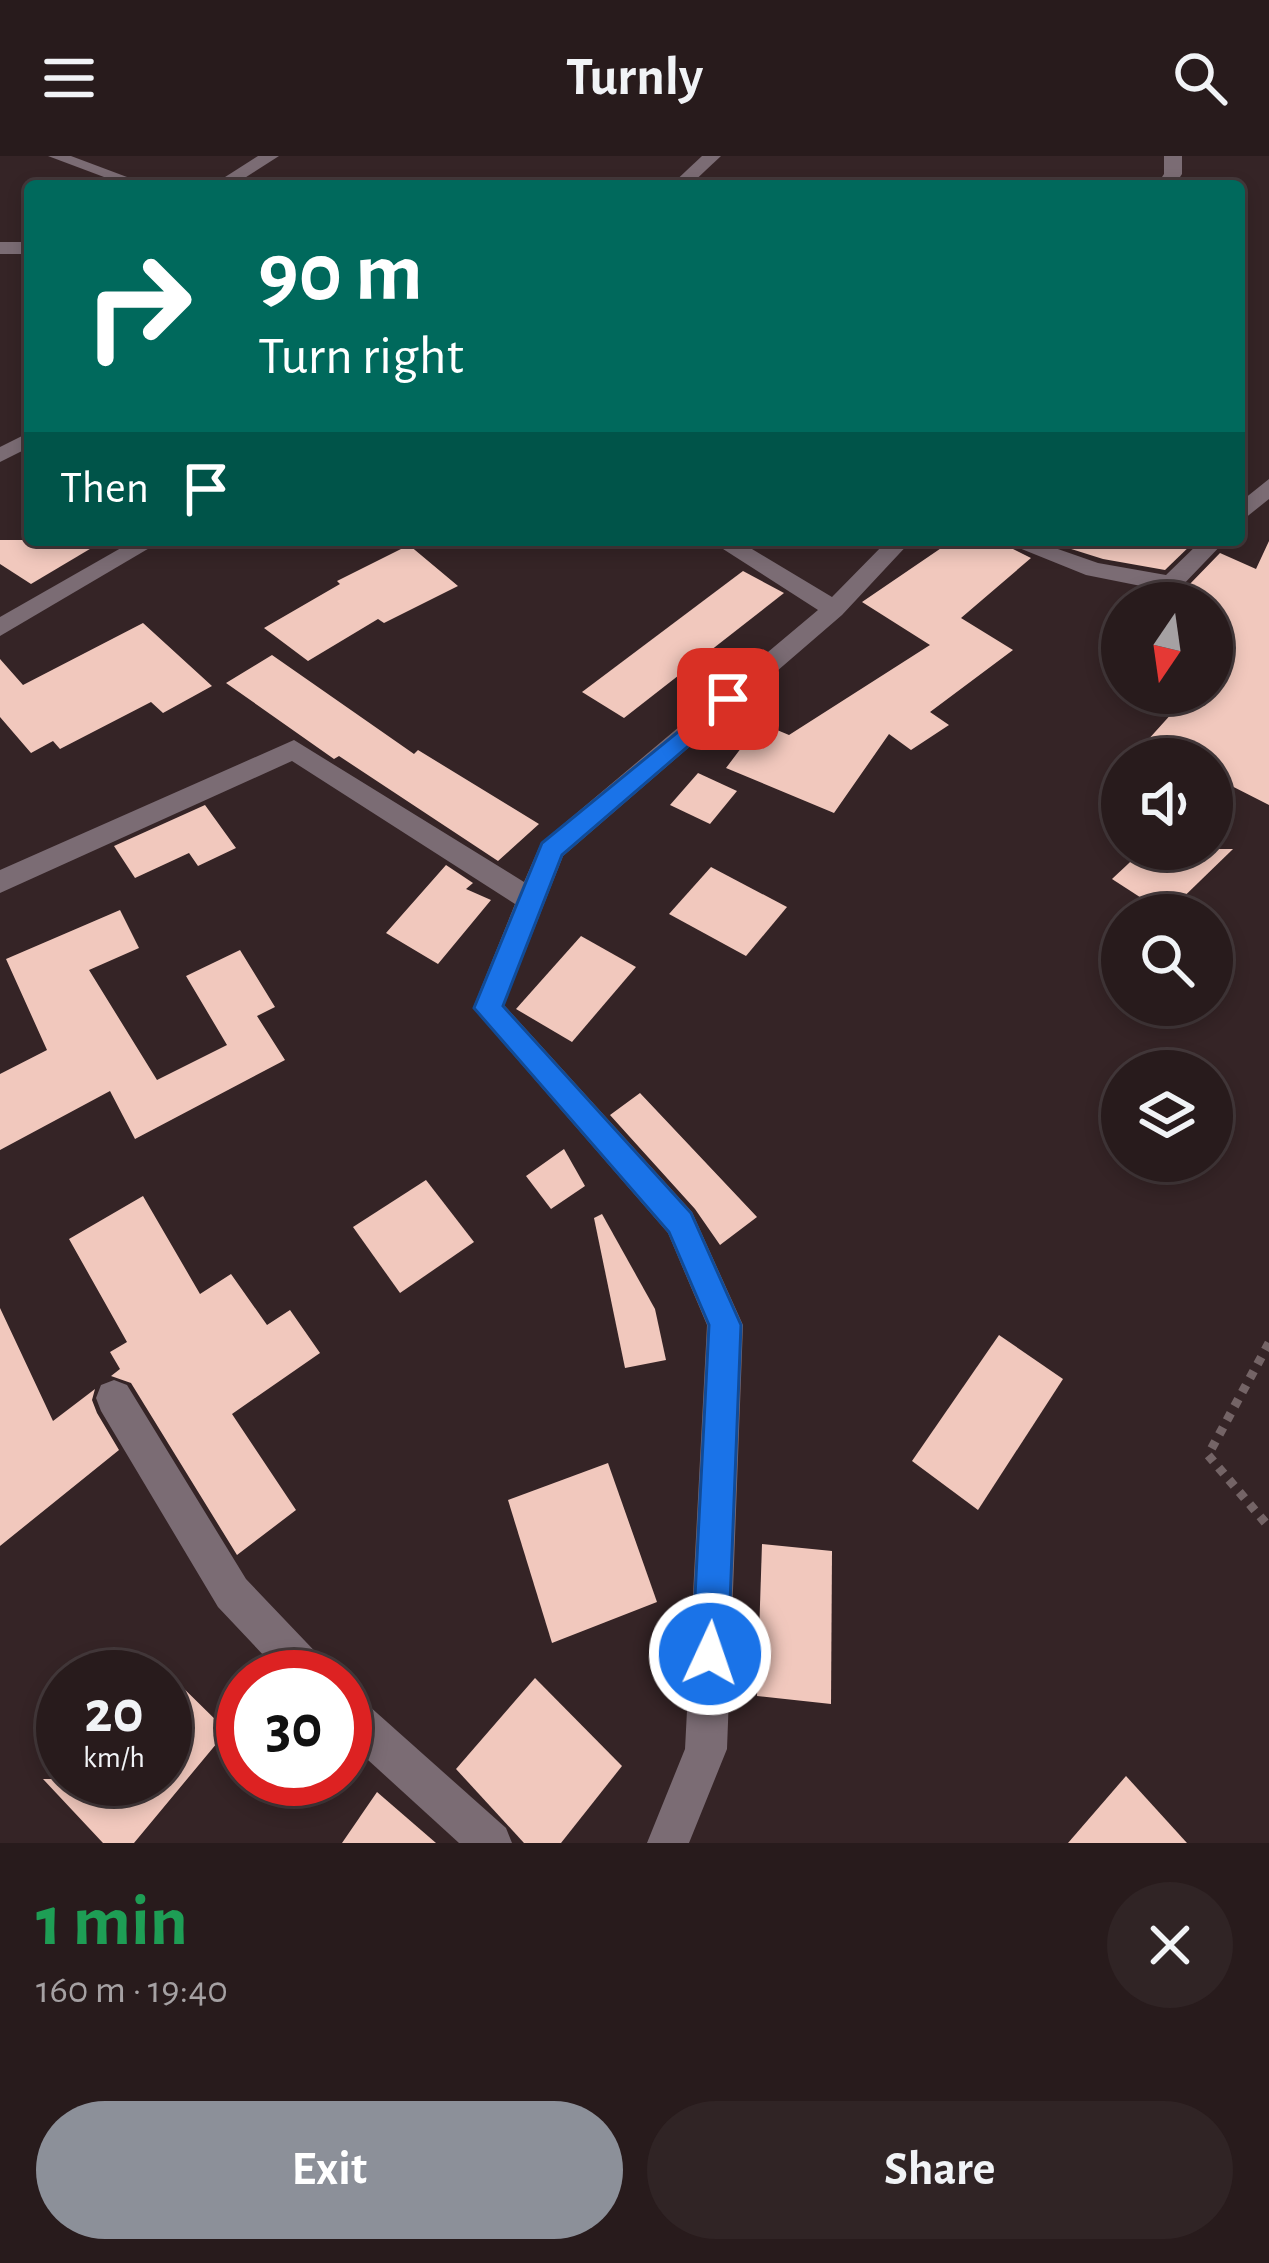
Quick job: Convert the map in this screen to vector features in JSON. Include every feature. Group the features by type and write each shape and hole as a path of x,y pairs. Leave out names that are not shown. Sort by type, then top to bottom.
{"street":[{"path":"230,180 270,156"},
{"path":"686,180 712,156"},
{"path":"1245,510 1269,486"},
{"path":"0,628 142,546"},
{"path":"730,546 833,609"},
{"path":"668,1843 706,1749 725,1325 680,1222 488,1008 551,850 833,609 895,546"},
{"path":"1027,546 1094,570 1171,584 1209,546"},
{"path":"0,882 294,749 531,900"},
{"path":"114,1398 232,1593 286,1650"},
{"path":"372,1735 491,1843"}],"lane":[{"path":"56,156 126,180"}],"path":[{"path":"1269,1343 1208,1455 1269,1528"}],"building":[{"path":"0,540 24,540 24,546 95,546 31,584 0,564"},
{"path":"1269,541 1269,805 1233,787 1233,738 1150,738 1171,714 1233,714 1233,582 1192,582 1220,553 1256,569"},
{"path":"410,546 458,586 384,623 378,619 308,661 264,628 340,584 337,581"},
{"path":"944,546 1007,546 1031,558 961,618 1013,650 930,712 949,725 911,750 889,734 834,813 726,768 760,723 789,735 930,645 862,602"},
{"path":"1068,546 1190,546 1165,570"},
{"path":"743,571 784,593 624,718 582,692"},
{"path":"143,623 212,686 163,713 151,702 60,749 53,741 31,753 0,717 0,659 23,685"},
{"path":"272,655 414,754 418,750 539,824 498,861 339,756 334,759 226,683"},
{"path":"698,773 737,791 710,824 670,805"},
{"path":"205,805 236,848 198,866 189,853 135,878 114,846"},
{"path":"446,865 473,883 466,889 491,900 438,964 386,933"},
{"path":"711,867 787,907 746,956 669,914"},
{"path":"1122,870 1211,870 1187,894 1135,894 1112,879"},
{"path":"120,910 139,948 89,970 157,1080 227,1045 186,976 240,950 275,1007 257,1016 285,1060 135,1139 110,1091 0,1150 0,1074 47,1050 6,959"},
{"path":"581,936 636,967 572,1042 516,1009"},
{"path":"640,1093 757,1217 720,1245 695,1209 610,1115"},
{"path":"564,1149 585,1186 551,1209 526,1176"},
{"path":"426,1180 474,1242 400,1293 353,1227"},
{"path":"143,1196 200,1294 231,1274 267,1325 290,1310 320,1353 232,1414 296,1510 237,1555 131,1383 111,1376 120,1369 110,1352 127,1342 69,1239"},
{"path":"602,1214 655,1309 666,1360 625,1368 594,1218"},
{"path":"0,1308 53,1421 95,1389 92,1400 97,1413 119,1450 0,1546"},
{"path":"999,1335 1063,1379 978,1510 912,1461"},
{"path":"608,1463 657,1602 552,1643 508,1500"},
{"path":"762,1544 832,1551 831,1704 757,1696"},
{"path":"535,1678 622,1766 561,1843 524,1843 456,1769"},
{"path":"192,1697 216,1720 216,1744 192,1773"},
{"path":"1126,1776 1187,1843 1068,1843"},
{"path":"377,1792 436,1843 342,1843 372,1806"},
{"path":"68,1806 165,1806 134,1843 103,1843"}],"route":[{"path":"710,1654 725,1325 680,1222 488,1008 551,850 728,699"}]}
